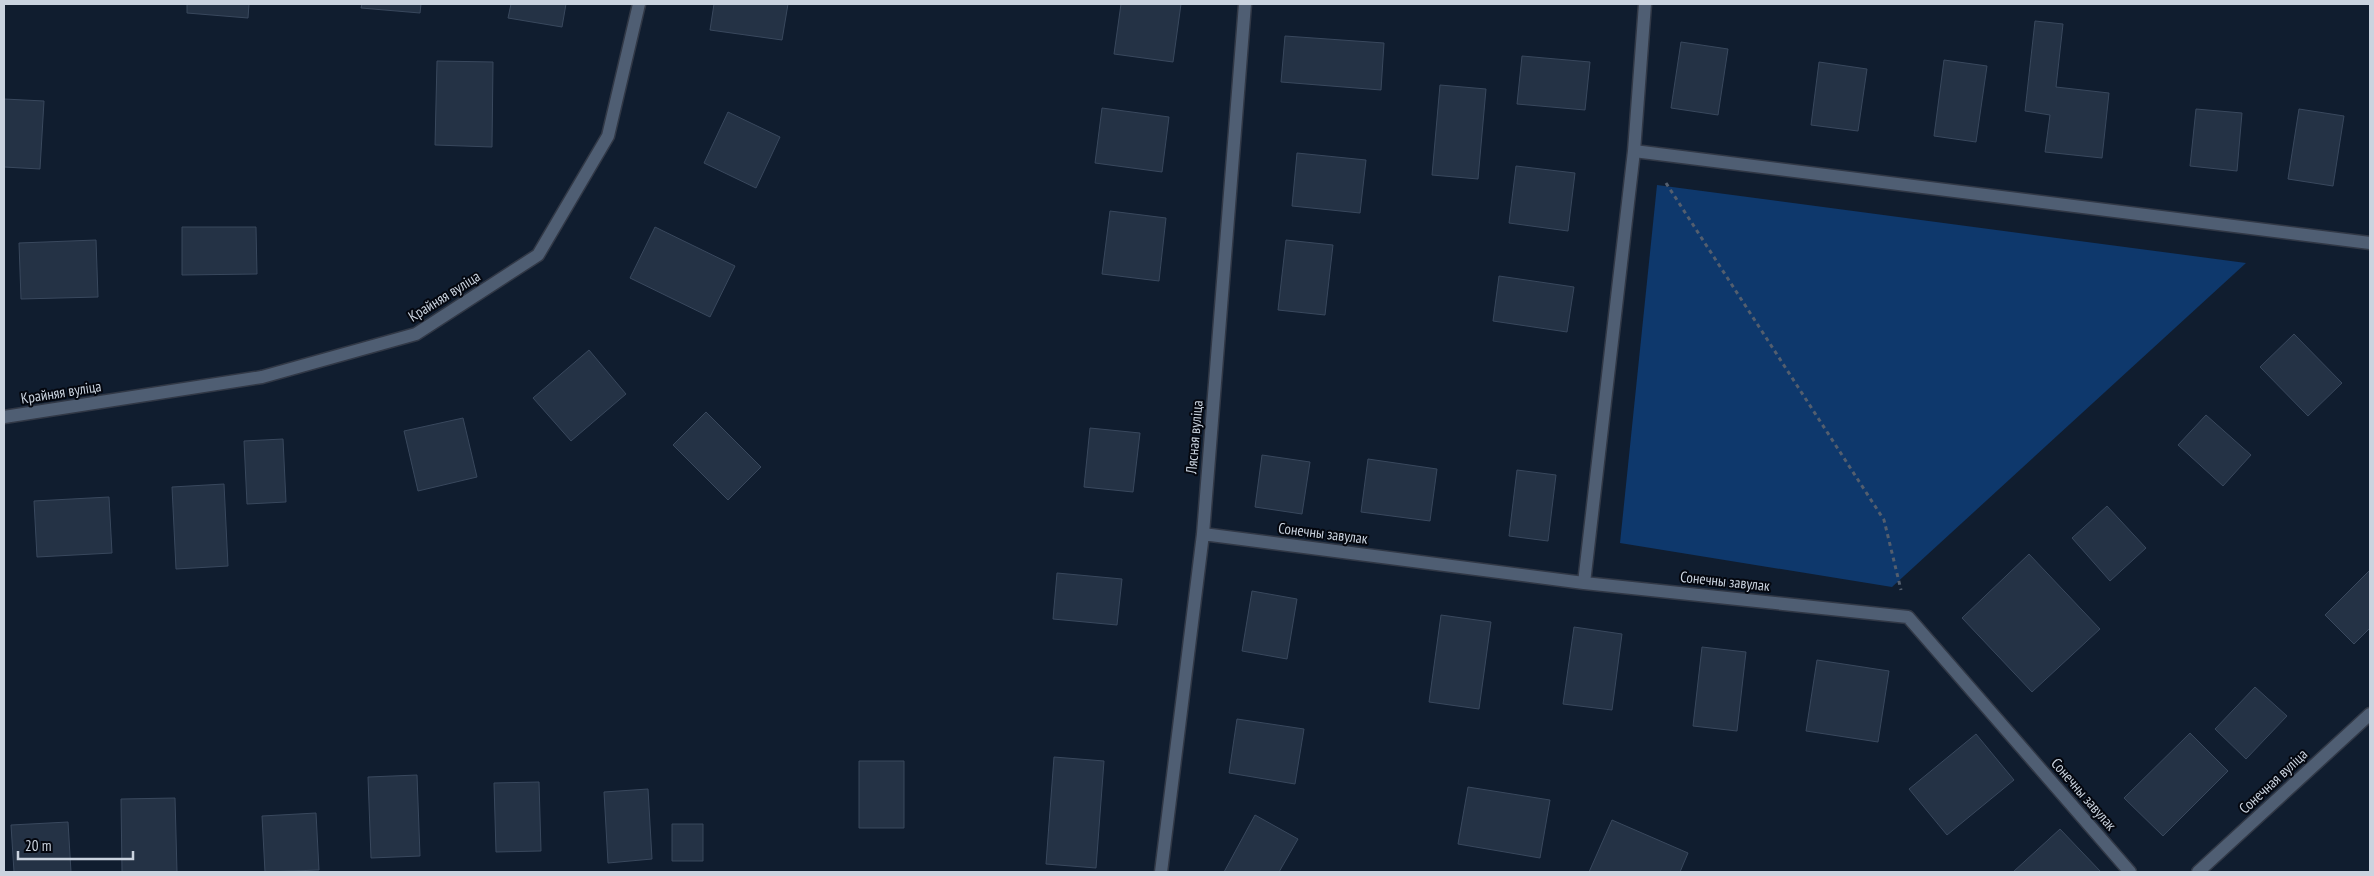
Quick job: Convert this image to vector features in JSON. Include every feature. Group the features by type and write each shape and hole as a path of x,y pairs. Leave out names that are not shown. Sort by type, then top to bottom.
{"street":[{"name":"Крайняя вуліца","path":"4,417 262,377 416,334 538,256 608,136 639,4"},
{"name":"Лясная вуліца","path":"1161,872 1203,534 1246,4"},
{"path":"1584,583 1634,151 1645,4"},
{"path":"1634,151 2370,243"},
{"name":"Сонечны завулак","path":"1203,534 1584,583 1908,617 2130,872"},
{"name":"Сонечная вуліца","path":"2198,872 2370,714"}],"path":[{"path":"1647,153 1884,520 1908,617"}],"shaded area":[{"path":"1657,185 2246,263 1892,587 1620,543"}],"building":[{"path":"187,4 249,4 248,18 187,13"},
{"path":"362,4 421,4 420,13 361,8"},
{"path":"511,4 566,4 562,27 508,18"},
{"path":"714,4 788,4 782,40 710,30"},
{"path":"1121,4 1181,4 1173,62 1114,54"},
{"path":"2035,21 2063,24 2056,87 2109,93 2102,158 2045,152 2050,115 2025,111"},
{"path":"1285,36 1384,43 1381,90 1281,82"},
{"path":"1681,42 1728,49 1718,115 1671,108"},
{"path":"1522,56 1590,62 1585,110 1517,104"},
{"path":"1944,60 1987,66 1976,142 1934,136"},
{"path":"437,61 493,62 492,147 435,145"},
{"path":"1819,62 1867,69 1858,131 1811,125"},
{"path":"1440,85 1486,89 1478,179 1432,175"},
{"path":"4,99 44,101 40,169 4,167"},
{"path":"1102,108 1169,117 1162,172 1095,163"},
{"path":"2196,109 2242,113 2237,171 2190,166"},
{"path":"2299,109 2344,116 2333,186 2288,179"},
{"path":"728,112 780,137 756,188 704,163"},
{"path":"1297,153 1366,160 1360,213 1292,206"},
{"path":"1516,166 1575,173 1568,231 1509,223"},
{"path":"1110,211 1166,218 1159,281 1102,274"},
{"path":"182,227 256,227 257,274 182,275"},
{"path":"655,227 735,266 710,317 630,278"},
{"path":"96,240 98,297 21,299 19,243"},
{"path":"1286,240 1333,245 1325,315 1278,310"},
{"path":"1499,276 1574,287 1567,332 1493,321"},
{"path":"2294,334 2342,383 2308,416 2260,367"},
{"path":"589,350 626,394 571,441 533,398"},
{"path":"706,412 761,467 728,500 673,445"},
{"path":"2206,415 2251,455 2223,486 2178,445"},
{"path":"463,418 477,477 418,491 404,431"},
{"path":"1090,428 1140,433 1133,492 1084,487"},
{"path":"283,439 286,502 247,504 244,441"},
{"path":"1262,455 1310,462 1302,514 1255,507"},
{"path":"1368,459 1437,469 1430,521 1361,512"},
{"path":"1517,470 1556,475 1548,541 1509,536"},
{"path":"224,484 228,566 176,569 172,487"},
{"path":"109,497 112,553 37,557 34,501"},
{"path":"2107,506 2146,548 2110,581 2072,538"},
{"path":"2029,554 2100,629 2032,692 1962,618"},
{"path":"2369,571 2370,628 2354,644 2325,615"},
{"path":"1057,573 1122,579 1117,625 1053,619"},
{"path":"1252,591 1297,599 1287,659 1242,651"},
{"path":"1441,615 1491,622 1479,709 1429,702"},
{"path":"1574,627 1622,634 1612,710 1563,704"},
{"path":"1702,647 1746,652 1737,731 1693,726"},
{"path":"1817,660 1889,671 1878,742 1806,731"},
{"path":"2255,687 2287,716 2246,759 2215,729"},
{"path":"1237,719 1304,729 1295,784 1229,773"},
{"path":"2190,733 2228,771 2163,836 2124,798"},
{"path":"1976,734 2014,780 1947,835 1909,789"},
{"path":"1054,757 1104,761 1096,868 1046,864"},
{"path":"859,761 904,761 904,828 859,828"},
{"path":"417,775 420,856 371,858 368,777"},
{"path":"539,782 541,851 496,852 494,783"},
{"path":"1468,787 1550,800 1540,858 1458,844"},
{"path":"648,789 652,859 608,863 604,792"},
{"path":"175,798 177,872 122,872 121,799"},
{"path":"316,813 319,870 265,872 262,816"},
{"path":"1255,815 1298,839 1279,872 1224,872"},
{"path":"1612,820 1688,853 1680,872 1589,872"},
{"path":"68,822 71,872 14,872 11,825"},
{"path":"672,824 703,824 703,861 672,861"},
{"path":"2060,829 2101,872 2013,872"}]}
